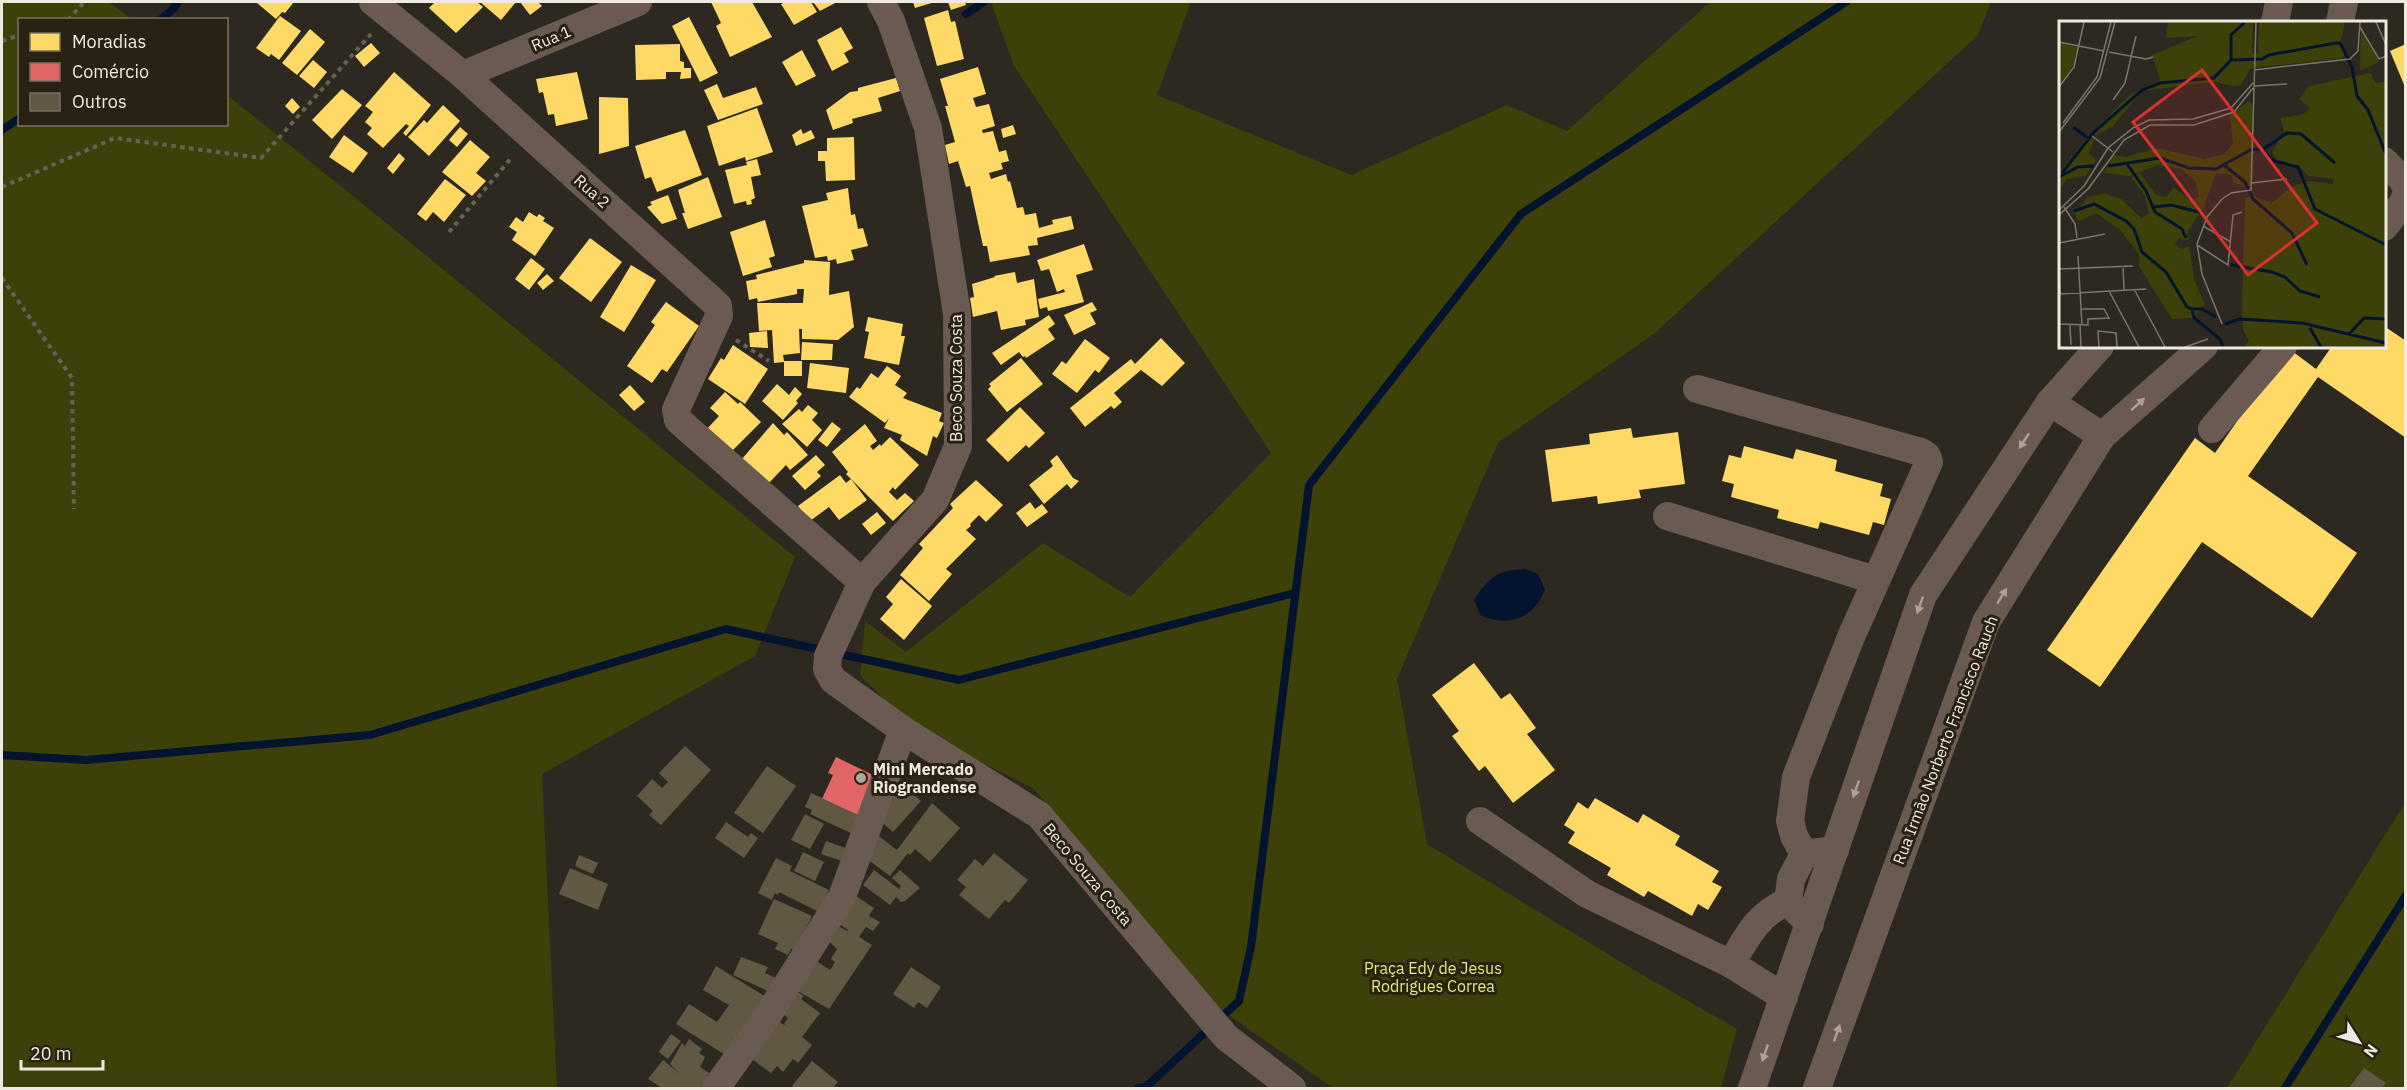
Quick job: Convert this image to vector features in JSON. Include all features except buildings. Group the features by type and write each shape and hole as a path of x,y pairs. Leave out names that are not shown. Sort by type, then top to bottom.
{"street":[{"name":"Rua 1","path":"464,75 639,2"},
{"name":"Beco Souza Costa","path":"881,2 891,21 928,128 957,314 958,446 935,500 862,582 828,656 827,669 833,680 903,730 1039,815 1226,1037 1292,1089"},
{"path":"2275,21 2279,2"},
{"path":"2340,21 2344,2"},
{"name":"Rua 2","path":"380,8 464,75 716,303 719,311 715,327"},
{"path":"2386,162 2402,179 2395,206"},
{"path":"715,327 678,405 677,415 681,424 862,582"},
{"path":"1752,1089 1923,595 2050,402 2098,348"},
{"name":"Rua Irmão Norberto Francisco Rauch","path":"1817,1089 1986,622 2102,436 2202,348"},
{"path":"2212,429 2281,348"},
{"path":"1697,389 1921,452 1927,456 1929,462 1875,580 1796,777 1790,821 1794,836 1804,854"},
{"path":"2050,402 2102,436"},
{"path":"1667,516 1875,580"},
{"path":"716,1089 768,1015 842,897 903,730"},
{"path":"1480,821 1587,894 1731,964 1784,998"},
{"path":"1804,854 1835,850"},
{"path":"1788,902 1791,879 1804,854"},
{"path":"1788,902 1810,924"},
{"path":"1731,964 1752,929 1767,913 1788,902"}],"path":[{"path":"70,18 84,2"},
{"path":"2,186 115,138 261,158 380,8"},
{"path":"2,41 18,37"},
{"path":"448,232 530,136"},
{"path":"2,278 72,378 74,509"},
{"path":"715,327 769,361"}],"green space":[{"path":"2,2 109,2 130,18 18,18 18,126 228,126 228,96 795,557 755,656 542,774 557,1088 2,1088"},
{"name":"Praça Edy de Jesus Rodrigues Correa","path":"991,2 1191,2 1157,95 1351,175 1507,105 1567,131 1710,2 1991,2 1978,35 1655,333 1498,443 1397,679 1427,844 1639,973 1737,1029 1721,1088 1333,1088 1213,1004 1034,789 912,727 860,675 865,621 906,652 1043,543 1130,597 1271,453 1014,66"},
{"path":"2405,803 2405,1088 2227,1088"}],"water":[{"path":"1526,569 1538,574 1545,590 1534,608 1527,614 1511,620 1501,621 1481,616 1474,600 1485,585 1501,573"}],"waterway":[{"path":"162,18 178,2"},
{"path":"966,14 984,2"},
{"path":"1138,1088 1146,1087 1239,1001 1251,947 1309,485 1521,214 1846,2"},
{"path":"2,130 18,119"},
{"path":"2,755 86,760 370,735 726,629 959,680 1295,593"},
{"path":"2285,1088 2406,895"}],"place":[{"name":"Mini Mercado Riograndense","path":"861,778"}]}
